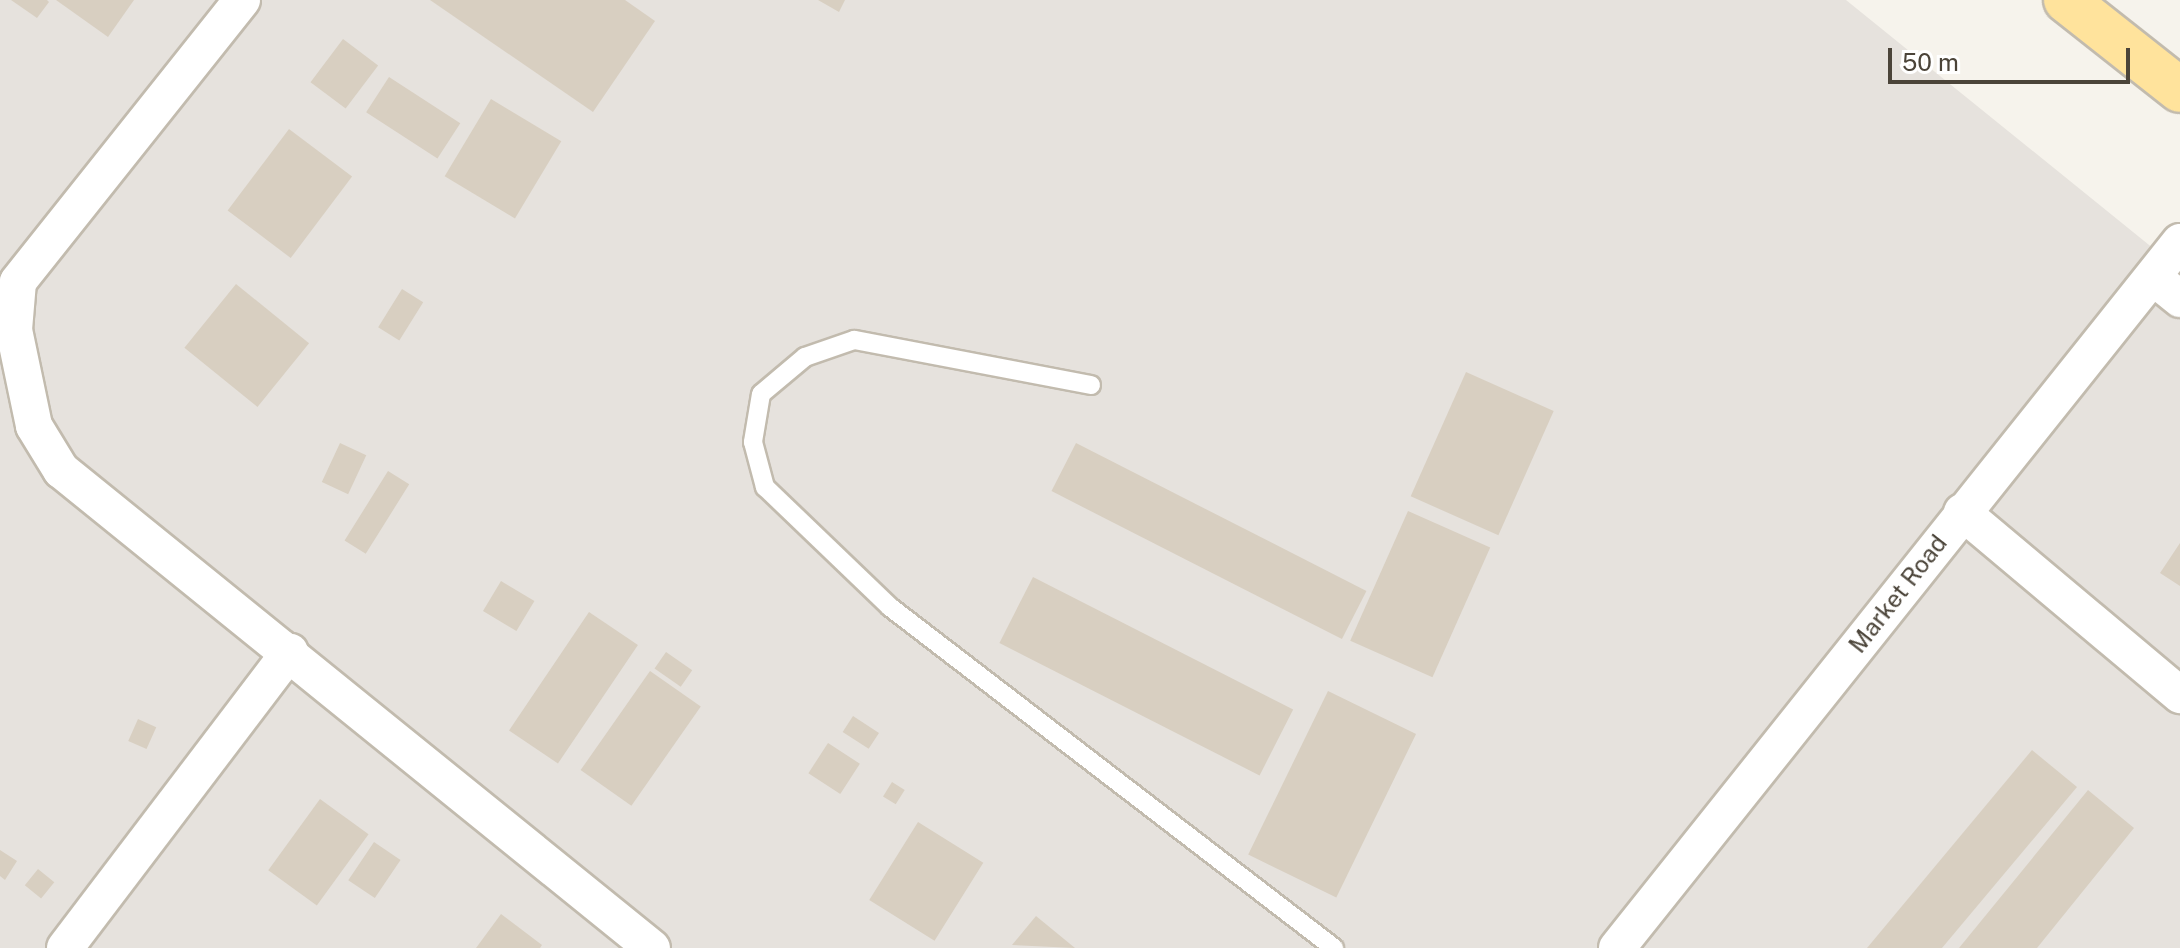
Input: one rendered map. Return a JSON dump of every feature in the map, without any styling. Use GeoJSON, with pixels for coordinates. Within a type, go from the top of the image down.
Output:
{"type":"FeatureCollection","features":[{"type":"Feature","properties":{"kind":"main road"},"geometry":{"type":"LineString","coordinates":[[2066,0],[2180,90]]}},
{"type":"Feature","properties":{"kind":"street"},"geometry":{"type":"LineString","coordinates":[[242,0],[18,282],[14,330],[34,426],[61,470],[290,652],[652,948]]}},
{"type":"Feature","properties":{"kind":"street","name":"Market Road"},"geometry":{"type":"LineString","coordinates":[[1617,948],[1962,512],[2167,288],[2180,242]]}},
{"type":"Feature","properties":{"kind":"street"},"geometry":{"type":"LineString","coordinates":[[1962,512],[2180,695]]}},
{"type":"Feature","properties":{"kind":"street"},"geometry":{"type":"LineString","coordinates":[[65,948],[290,652]]}},
{"type":"Feature","properties":{"kind":"lane"},"geometry":{"type":"LineString","coordinates":[[1091,385],[854,340],[805,357],[761,394],[753,442],[765,487],[890,607],[1334,948]]}},
{"type":"Feature","properties":{"kind":"shaded area"},"geometry":{"type":"Polygon","coordinates":[[[0,0],[1846,0],[2180,270],[2180,948],[0,948],[0,0]]]}},
{"type":"Feature","properties":{"kind":"building"},"geometry":{"type":"Polygon","coordinates":[[[11,0],[47,0],[49,2],[37,18],[11,0]]]}},
{"type":"Feature","properties":{"kind":"building"},"geometry":{"type":"Polygon","coordinates":[[[56,0],[134,0],[108,37],[56,0]]]}},
{"type":"Feature","properties":{"kind":"building"},"geometry":{"type":"Polygon","coordinates":[[[430,0],[625,0],[655,21],[593,112],[430,0]]]}},
{"type":"Feature","properties":{"kind":"building"},"geometry":{"type":"Polygon","coordinates":[[[818,0],[845,0],[839,12],[818,0]]]}},
{"type":"Feature","properties":{"kind":"building"},"geometry":{"type":"Polygon","coordinates":[[[343,39],[378,65],[346,109],[311,82],[343,39]]]}},
{"type":"Feature","properties":{"kind":"building"},"geometry":{"type":"Polygon","coordinates":[[[389,77],[460,123],[437,159],[366,112],[389,77]]]}},
{"type":"Feature","properties":{"kind":"building"},"geometry":{"type":"Polygon","coordinates":[[[491,99],[561,141],[515,218],[445,176],[491,99]]]}},
{"type":"Feature","properties":{"kind":"building"},"geometry":{"type":"Polygon","coordinates":[[[289,129],[352,177],[291,258],[228,210],[289,129]]]}},
{"type":"Feature","properties":{"kind":"building"},"geometry":{"type":"Polygon","coordinates":[[[236,284],[309,343],[257,407],[184,348],[236,284]]]}},
{"type":"Feature","properties":{"kind":"building"},"geometry":{"type":"Polygon","coordinates":[[[402,289],[423,302],[399,340],[378,327],[402,289]]]}},
{"type":"Feature","properties":{"kind":"building"},"geometry":{"type":"Polygon","coordinates":[[[1466,372],[1554,411],[1498,535],[1411,496],[1466,372]]]}},
{"type":"Feature","properties":{"kind":"building"},"geometry":{"type":"Polygon","coordinates":[[[340,443],[366,455],[348,494],[322,482],[340,443]]]}},
{"type":"Feature","properties":{"kind":"building"},"geometry":{"type":"Polygon","coordinates":[[[1076,443],[1366,591],[1342,639],[1051,491],[1076,443]]]}},
{"type":"Feature","properties":{"kind":"building"},"geometry":{"type":"Polygon","coordinates":[[[388,471],[409,484],[366,554],[345,541],[388,471]]]}},
{"type":"Feature","properties":{"kind":"building"},"geometry":{"type":"Polygon","coordinates":[[[1408,511],[1490,548],[1432,677],[1350,641],[1408,511]]]}},
{"type":"Feature","properties":{"kind":"building"},"geometry":{"type":"Polygon","coordinates":[[[2180,543],[2180,586],[2160,573],[2180,543]]]}},
{"type":"Feature","properties":{"kind":"building"},"geometry":{"type":"Polygon","coordinates":[[[1033,577],[1293,710],[1260,775],[999,643],[1033,577]]]}},
{"type":"Feature","properties":{"kind":"building"},"geometry":{"type":"Polygon","coordinates":[[[501,581],[534,601],[516,631],[483,611],[501,581]]]}},
{"type":"Feature","properties":{"kind":"building"},"geometry":{"type":"Polygon","coordinates":[[[589,612],[638,645],[558,764],[509,731],[589,612]]]}},
{"type":"Feature","properties":{"kind":"building"},"geometry":{"type":"Polygon","coordinates":[[[666,652],[692,670],[681,687],[655,668],[666,652]]]}},
{"type":"Feature","properties":{"kind":"building"},"geometry":{"type":"Polygon","coordinates":[[[650,671],[701,707],[631,806],[581,770],[650,671]]]}},
{"type":"Feature","properties":{"kind":"building"},"geometry":{"type":"Polygon","coordinates":[[[1328,691],[1416,734],[1336,898],[1248,855],[1328,691]]]}},
{"type":"Feature","properties":{"kind":"building"},"geometry":{"type":"Polygon","coordinates":[[[853,716],[879,733],[869,749],[843,732],[853,716]]]}},
{"type":"Feature","properties":{"kind":"building"},"geometry":{"type":"Polygon","coordinates":[[[138,719],[156,727],[147,749],[128,741],[138,719]]]}},
{"type":"Feature","properties":{"kind":"building"},"geometry":{"type":"Polygon","coordinates":[[[828,743],[860,764],[840,794],[808,773],[828,743]]]}},
{"type":"Feature","properties":{"kind":"building"},"geometry":{"type":"Polygon","coordinates":[[[2032,750],[2077,787],[1942,948],[1867,948],[2032,750]]]}},
{"type":"Feature","properties":{"kind":"building"},"geometry":{"type":"Polygon","coordinates":[[[892,782],[905,790],[896,804],[883,796],[892,782]]]}},
{"type":"Feature","properties":{"kind":"building"},"geometry":{"type":"Polygon","coordinates":[[[2088,790],[2134,828],[2037,948],[1959,948],[2088,790]]]}},
{"type":"Feature","properties":{"kind":"building"},"geometry":{"type":"Polygon","coordinates":[[[320,799],[369,834],[317,905],[268,870],[320,799]]]}},
{"type":"Feature","properties":{"kind":"building"},"geometry":{"type":"Polygon","coordinates":[[[918,822],[983,863],[935,941],[869,900],[918,822]]]}},
{"type":"Feature","properties":{"kind":"building"},"geometry":{"type":"Polygon","coordinates":[[[374,842],[401,860],[375,898],[348,880],[374,842]]]}},
{"type":"Feature","properties":{"kind":"building"},"geometry":{"type":"Polygon","coordinates":[[[0,850],[17,861],[5,880],[0,876],[0,850]]]}},
{"type":"Feature","properties":{"kind":"building"},"geometry":{"type":"Polygon","coordinates":[[[38,869],[54,882],[41,899],[25,885],[38,869]]]}},
{"type":"Feature","properties":{"kind":"building"},"geometry":{"type":"Polygon","coordinates":[[[501,914],[542,945],[540,948],[476,948],[501,914]]]}},
{"type":"Feature","properties":{"kind":"building"},"geometry":{"type":"Polygon","coordinates":[[[1036,916],[1075,948],[1012,945],[1036,916]]]}}]}
